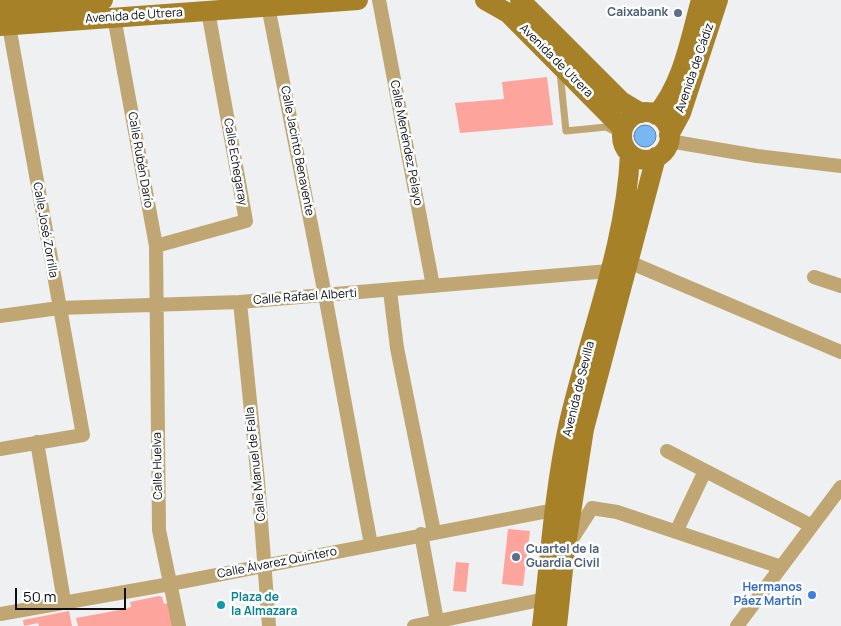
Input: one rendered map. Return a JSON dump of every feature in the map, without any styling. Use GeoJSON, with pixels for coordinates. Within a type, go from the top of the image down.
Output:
{"type":"FeatureCollection","features":[{"type":"Feature","properties":{"kind":"main road","name":"Avenida de Utrera"},"geometry":{"type":"LineString","coordinates":[[0,8],[41,2],[108,8],[208,11],[358,0]]}},
{"type":"Feature","properties":{"kind":"main road","name":"Avenida de Utrera"},"geometry":{"type":"LineString","coordinates":[[486,0],[508,13],[559,64],[622,132]]}},
{"type":"Feature","properties":{"kind":"main road","name":"Avenida de Utrera"},"geometry":{"type":"LineString","coordinates":[[520,0],[621,101],[648,114]]}},
{"type":"Feature","properties":{"kind":"main road","name":"Avenida de Cádiz"},"geometry":{"type":"LineString","coordinates":[[648,114],[669,100],[676,85],[701,0]]}},
{"type":"Feature","properties":{"kind":"main road","name":"Avenida de Cádiz"},"geometry":{"type":"LineString","coordinates":[[669,138],[681,113],[718,0]]}},
{"type":"Feature","properties":{"kind":"main road","name":"Avenida de Utrera"},"geometry":{"type":"LineString","coordinates":[[4,26],[108,8]]}},
{"type":"Feature","properties":{"kind":"main road"},"geometry":{"type":"LineString","coordinates":[[648,114],[666,123],[669,138],[665,151],[656,158],[643,160],[630,154],[624,146],[622,132],[630,118],[648,114]]}},
{"type":"Feature","properties":{"kind":"main road","name":"Avenida de Sevilla"},"geometry":{"type":"LineString","coordinates":[[542,626],[554,510],[568,427],[609,271],[625,198],[630,154]]}},
{"type":"Feature","properties":{"kind":"main road","name":"Avenida de Sevilla"},"geometry":{"type":"LineString","coordinates":[[557,626],[565,552],[584,429],[656,158]]}},
{"type":"Feature","properties":{"kind":"street","name":"Calle Menéndez Pelayo"},"geometry":{"type":"LineString","coordinates":[[379,0],[433,286]]}},
{"type":"Feature","properties":{"kind":"street","name":"Calle Jacinto Benavente"},"geometry":{"type":"LineString","coordinates":[[268,6],[325,295],[371,546]]}},
{"type":"Feature","properties":{"kind":"street","name":"Calle Rubén Darío"},"geometry":{"type":"LineString","coordinates":[[108,8],[156,246],[156,304]]}},
{"type":"Feature","properties":{"kind":"street","name":"Calle Echegaray"},"geometry":{"type":"LineString","coordinates":[[156,246],[246,221],[208,11]]}},
{"type":"Feature","properties":{"kind":"street","name":"Calle José Zorrilla"},"geometry":{"type":"LineString","coordinates":[[4,26],[83,434],[37,442]]}},
{"type":"Feature","properties":{"kind":"street"},"geometry":{"type":"LineString","coordinates":[[669,138],[757,156],[841,166]]}},
{"type":"Feature","properties":{"kind":"street"},"geometry":{"type":"LineString","coordinates":[[629,262],[841,352]]}},
{"type":"Feature","properties":{"kind":"street","name":"Calle Rafael Alberti"},"geometry":{"type":"LineString","coordinates":[[0,316],[59,308],[240,302],[609,271]]}},
{"type":"Feature","properties":{"kind":"street"},"geometry":{"type":"LineString","coordinates":[[814,276],[841,286]]}},
{"type":"Feature","properties":{"kind":"street"},"geometry":{"type":"LineString","coordinates":[[390,290],[397,348],[427,533],[437,621]]}},
{"type":"Feature","properties":{"kind":"street","name":"Calle Manuel de Falla"},"geometry":{"type":"LineString","coordinates":[[240,302],[269,626]]}},
{"type":"Feature","properties":{"kind":"street","name":"Calle Huelva"},"geometry":{"type":"LineString","coordinates":[[156,304],[159,530],[179,626]]}},
{"type":"Feature","properties":{"kind":"street"},"geometry":{"type":"LineString","coordinates":[[0,448],[37,442],[64,601]]}},
{"type":"Feature","properties":{"kind":"street"},"geometry":{"type":"LineString","coordinates":[[667,451],[812,526]]}},
{"type":"Feature","properties":{"kind":"street"},"geometry":{"type":"LineString","coordinates":[[676,532],[706,471]]}},
{"type":"Feature","properties":{"kind":"street"},"geometry":{"type":"LineString","coordinates":[[737,626],[841,487]]}},
{"type":"Feature","properties":{"kind":"street"},"geometry":{"type":"LineString","coordinates":[[565,552],[592,508],[617,512],[781,567]]}},
{"type":"Feature","properties":{"kind":"street"},"geometry":{"type":"LineString","coordinates":[[554,510],[564,516],[562,540],[565,552]]}},
{"type":"Feature","properties":{"kind":"street","name":"Calle Álvarez Quintero"},"geometry":{"type":"LineString","coordinates":[[0,614],[64,601],[170,584],[554,510]]}},
{"type":"Feature","properties":{"kind":"street"},"geometry":{"type":"LineString","coordinates":[[414,626],[545,599]]}},
{"type":"Feature","properties":{"kind":"lane"},"geometry":{"type":"LineString","coordinates":[[559,64],[566,131],[606,127],[622,132]]}},
{"type":"Feature","properties":{"kind":"water"},"geometry":{"type":"Polygon","coordinates":[[[645,125],[653,128],[656,136],[653,144],[645,147],[637,144],[634,136],[637,128],[645,125]]]}},
{"type":"Feature","properties":{"kind":"building"},"geometry":{"type":"Polygon","coordinates":[[[547,77],[553,125],[460,133],[455,103],[504,99],[502,82],[547,77]]]}},
{"type":"Feature","properties":{"kind":"building","name":"Cuartel de la Guardia Civil"},"geometry":{"type":"Polygon","coordinates":[[[508,529],[530,531],[523,586],[502,584],[508,529]]]}},
{"type":"Feature","properties":{"kind":"building"},"geometry":{"type":"Polygon","coordinates":[[[456,562],[469,563],[466,592],[453,591],[456,562]]]}},
{"type":"Feature","properties":{"kind":"building"},"geometry":{"type":"Polygon","coordinates":[[[162,597],[164,604],[170,602],[176,626],[78,626],[76,618],[125,609],[131,607],[130,602],[162,597]]]}},
{"type":"Feature","properties":{"kind":"building"},"geometry":{"type":"Polygon","coordinates":[[[69,611],[72,626],[39,626],[38,623],[24,626],[23,620],[69,611]]]}},
{"type":"Feature","properties":{"kind":"place","name":"Caixabank"},"geometry":{"type":"Point","coordinates":[678,13]}},
{"type":"Feature","properties":{"kind":"place","name":"Cuartel de la Guardia Civil"},"geometry":{"type":"Point","coordinates":[516,557]}},
{"type":"Feature","properties":{"kind":"place","name":"Hermanos Páez Martín"},"geometry":{"type":"Point","coordinates":[812,595]}},
{"type":"Feature","properties":{"kind":"place","name":"Plaza de la Almazara"},"geometry":{"type":"Point","coordinates":[221,605]}}]}
